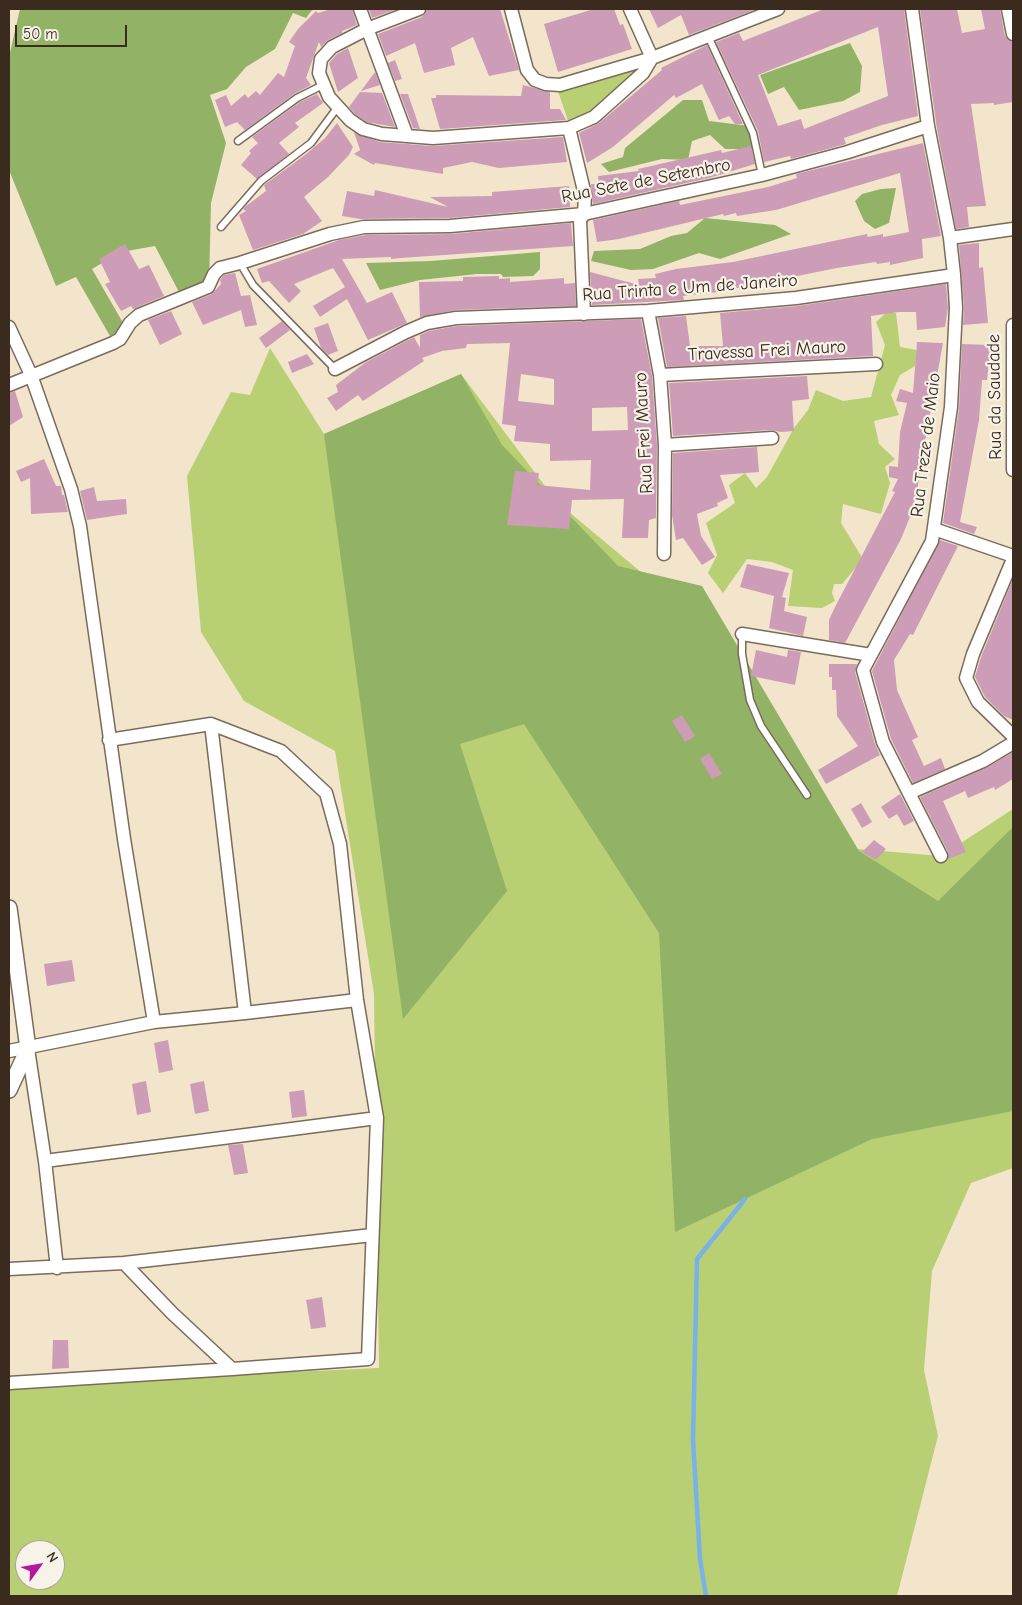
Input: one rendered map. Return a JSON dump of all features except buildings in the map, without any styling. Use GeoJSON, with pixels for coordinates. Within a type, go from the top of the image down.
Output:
{"type":"FeatureCollection","features":[{"type":"Feature","properties":{"kind":"street"},"geometry":{"type":"LineString","coordinates":[[360,9],[406,136]]}},
{"type":"Feature","properties":{"kind":"street"},"geometry":{"type":"LineString","coordinates":[[419,9],[367,29],[332,47],[321,59],[319,73],[323,85],[338,108],[363,129],[382,134],[432,138],[569,128],[594,117],[643,73],[652,58]]}},
{"type":"Feature","properties":{"kind":"street"},"geometry":{"type":"LineString","coordinates":[[511,9],[527,70],[535,80],[546,84],[560,85],[652,58],[778,9]]}},
{"type":"Feature","properties":{"kind":"street"},"geometry":{"type":"LineString","coordinates":[[630,9],[652,58]]}},
{"type":"Feature","properties":{"kind":"street","name":"Rua Treze de Maio"},"geometry":{"type":"LineString","coordinates":[[912,9],[928,126],[950,238],[954,275],[956,308],[951,407],[932,541],[863,670],[883,742],[941,856]]}},
{"type":"Feature","properties":{"kind":"street"},"geometry":{"type":"LineString","coordinates":[[1008,9],[1013,34]]}},
{"type":"Feature","properties":{"kind":"street","name":"Rua Sete de Setembro"},"geometry":{"type":"LineString","coordinates":[[9,385],[113,343],[120,339],[130,323],[139,315],[208,287],[220,268],[240,264],[330,234],[364,227],[450,226],[584,214],[762,175],[848,152],[928,126]]}},
{"type":"Feature","properties":{"kind":"street"},"geometry":{"type":"LineString","coordinates":[[569,128],[585,195],[584,214],[580,220],[584,314]]}},
{"type":"Feature","properties":{"kind":"street"},"geometry":{"type":"LineString","coordinates":[[950,238],[1013,229]]}},
{"type":"Feature","properties":{"kind":"street","name":"Rua Trinta e Um de Janeiro"},"geometry":{"type":"LineString","coordinates":[[335,370],[406,332],[427,323],[487,315],[584,314],[796,298],[954,275]]}},
{"type":"Feature","properties":{"kind":"street","name":"Rua Frei Mauro"},"geometry":{"type":"LineString","coordinates":[[648,310],[660,375],[664,445],[664,554]]}},
{"type":"Feature","properties":{"kind":"street","name":"Rua da Saudade"},"geometry":{"type":"LineString","coordinates":[[1012,325],[1013,470]]}},
{"type":"Feature","properties":{"kind":"street"},"geometry":{"type":"LineString","coordinates":[[9,327],[31,375],[71,489],[80,526],[109,740],[154,1022]]}},
{"type":"Feature","properties":{"kind":"street","name":"Travessa Frei Mauro"},"geometry":{"type":"LineString","coordinates":[[660,375],[876,364]]}},
{"type":"Feature","properties":{"kind":"street"},"geometry":{"type":"LineString","coordinates":[[664,445],[772,438]]}},
{"type":"Feature","properties":{"kind":"street"},"geometry":{"type":"LineString","coordinates":[[934,528],[1013,558],[973,654],[966,678],[978,702],[1013,736]]}},
{"type":"Feature","properties":{"kind":"street"},"geometry":{"type":"LineString","coordinates":[[742,634],[871,655]]}},
{"type":"Feature","properties":{"kind":"street"},"geometry":{"type":"LineString","coordinates":[[9,1383],[368,1359],[377,1118],[357,1000],[340,844],[326,793],[281,751],[211,724],[109,740]]}},
{"type":"Feature","properties":{"kind":"street"},"geometry":{"type":"LineString","coordinates":[[211,724],[245,1013]]}},
{"type":"Feature","properties":{"kind":"street"},"geometry":{"type":"LineString","coordinates":[[909,793],[983,761],[1013,743]]}},
{"type":"Feature","properties":{"kind":"street"},"geometry":{"type":"LineString","coordinates":[[9,908],[45,1161],[57,1268]]}},
{"type":"Feature","properties":{"kind":"street"},"geometry":{"type":"LineString","coordinates":[[9,1051],[28,1049],[154,1022],[357,1000]]}},
{"type":"Feature","properties":{"kind":"street"},"geometry":{"type":"LineString","coordinates":[[9,1090],[28,1049]]}},
{"type":"Feature","properties":{"kind":"street"},"geometry":{"type":"LineString","coordinates":[[45,1161],[377,1118]]}},
{"type":"Feature","properties":{"kind":"street"},"geometry":{"type":"LineString","coordinates":[[9,1269],[57,1268],[124,1263],[372,1235]]}},
{"type":"Feature","properties":{"kind":"street"},"geometry":{"type":"LineString","coordinates":[[124,1263],[172,1313],[232,1368]]}},
{"type":"Feature","properties":{"kind":"lane"},"geometry":{"type":"LineString","coordinates":[[708,36],[753,133],[762,175]]}},
{"type":"Feature","properties":{"kind":"lane"},"geometry":{"type":"LineString","coordinates":[[238,141],[297,98],[323,85]]}},
{"type":"Feature","properties":{"kind":"lane"},"geometry":{"type":"LineString","coordinates":[[221,227],[261,181],[311,142],[338,108]]}},
{"type":"Feature","properties":{"kind":"lane"},"geometry":{"type":"LineString","coordinates":[[240,264],[253,285],[335,370]]}},
{"type":"Feature","properties":{"kind":"lane"},"geometry":{"type":"LineString","coordinates":[[742,634],[742,654],[750,700],[761,726],[807,796]]}},
{"type":"Feature","properties":{"kind":"green space"},"geometry":{"type":"Polygon","coordinates":[[[20,9],[313,9],[306,18],[293,13],[275,49],[246,67],[227,89],[210,95],[226,143],[211,203],[209,285],[181,296],[155,246],[121,252],[92,269],[126,328],[110,336],[76,277],[56,286],[9,170],[9,57],[20,9]]]}},
{"type":"Feature","properties":{"kind":"green space"},"geometry":{"type":"Polygon","coordinates":[[[850,43],[862,66],[860,92],[843,101],[799,110],[784,87],[768,94],[760,75],[850,43]]]}},
{"type":"Feature","properties":{"kind":"green space"},"geometry":{"type":"Polygon","coordinates":[[[641,67],[591,112],[568,121],[558,91],[641,67]]]}},
{"type":"Feature","properties":{"kind":"green space"},"geometry":{"type":"Polygon","coordinates":[[[683,100],[702,100],[709,121],[750,126],[757,149],[725,149],[710,135],[692,141],[688,160],[662,159],[609,172],[601,164],[623,157],[625,148],[683,100]]]}},
{"type":"Feature","properties":{"kind":"green space"},"geometry":{"type":"Polygon","coordinates":[[[896,188],[889,223],[875,229],[864,221],[855,201],[862,194],[881,189],[896,188]]]}},
{"type":"Feature","properties":{"kind":"green space"},"geometry":{"type":"Polygon","coordinates":[[[705,218],[775,225],[791,234],[720,259],[699,253],[653,269],[631,270],[591,261],[594,251],[640,249],[671,236],[687,233],[705,218]]]}},
{"type":"Feature","properties":{"kind":"green space"},"geometry":{"type":"Polygon","coordinates":[[[540,252],[540,269],[533,276],[503,277],[501,274],[477,274],[420,280],[380,290],[366,263],[431,261],[540,252]]]}},
{"type":"Feature","properties":{"kind":"green space"},"geometry":{"type":"Polygon","coordinates":[[[886,313],[896,313],[900,347],[917,350],[915,366],[900,375],[891,395],[899,415],[874,421],[879,444],[895,459],[885,467],[890,483],[881,514],[843,504],[841,523],[863,559],[842,584],[834,584],[832,593],[835,601],[822,608],[788,606],[793,570],[772,562],[747,559],[723,593],[708,573],[717,555],[706,523],[735,503],[729,485],[745,473],[756,488],[767,477],[794,428],[808,410],[816,390],[843,401],[871,397],[885,345],[876,322],[886,313]]]}},
{"type":"Feature","properties":{"kind":"green space"},"geometry":{"type":"Polygon","coordinates":[[[270,348],[324,434],[461,374],[557,502],[690,613],[798,844],[941,856],[1013,809],[1013,1168],[971,1183],[932,1271],[924,1370],[938,1436],[897,1596],[9,1596],[9,1385],[379,1368],[374,994],[335,751],[244,701],[201,632],[187,476],[231,392],[250,395],[270,348]]]}},
{"type":"Feature","properties":{"kind":"green space"},"geometry":{"type":"Polygon","coordinates":[[[461,374],[502,445],[618,566],[702,586],[859,851],[938,901],[1013,827],[1013,1111],[872,1139],[675,1232],[659,933],[524,724],[460,744],[507,891],[403,1019],[324,434],[461,374]]]}},
{"type":"Feature","properties":{"kind":"waterway"},"geometry":{"type":"LineString","coordinates":[[706,1596],[700,1559],[693,1440],[697,1259],[745,1199]]}}]}
